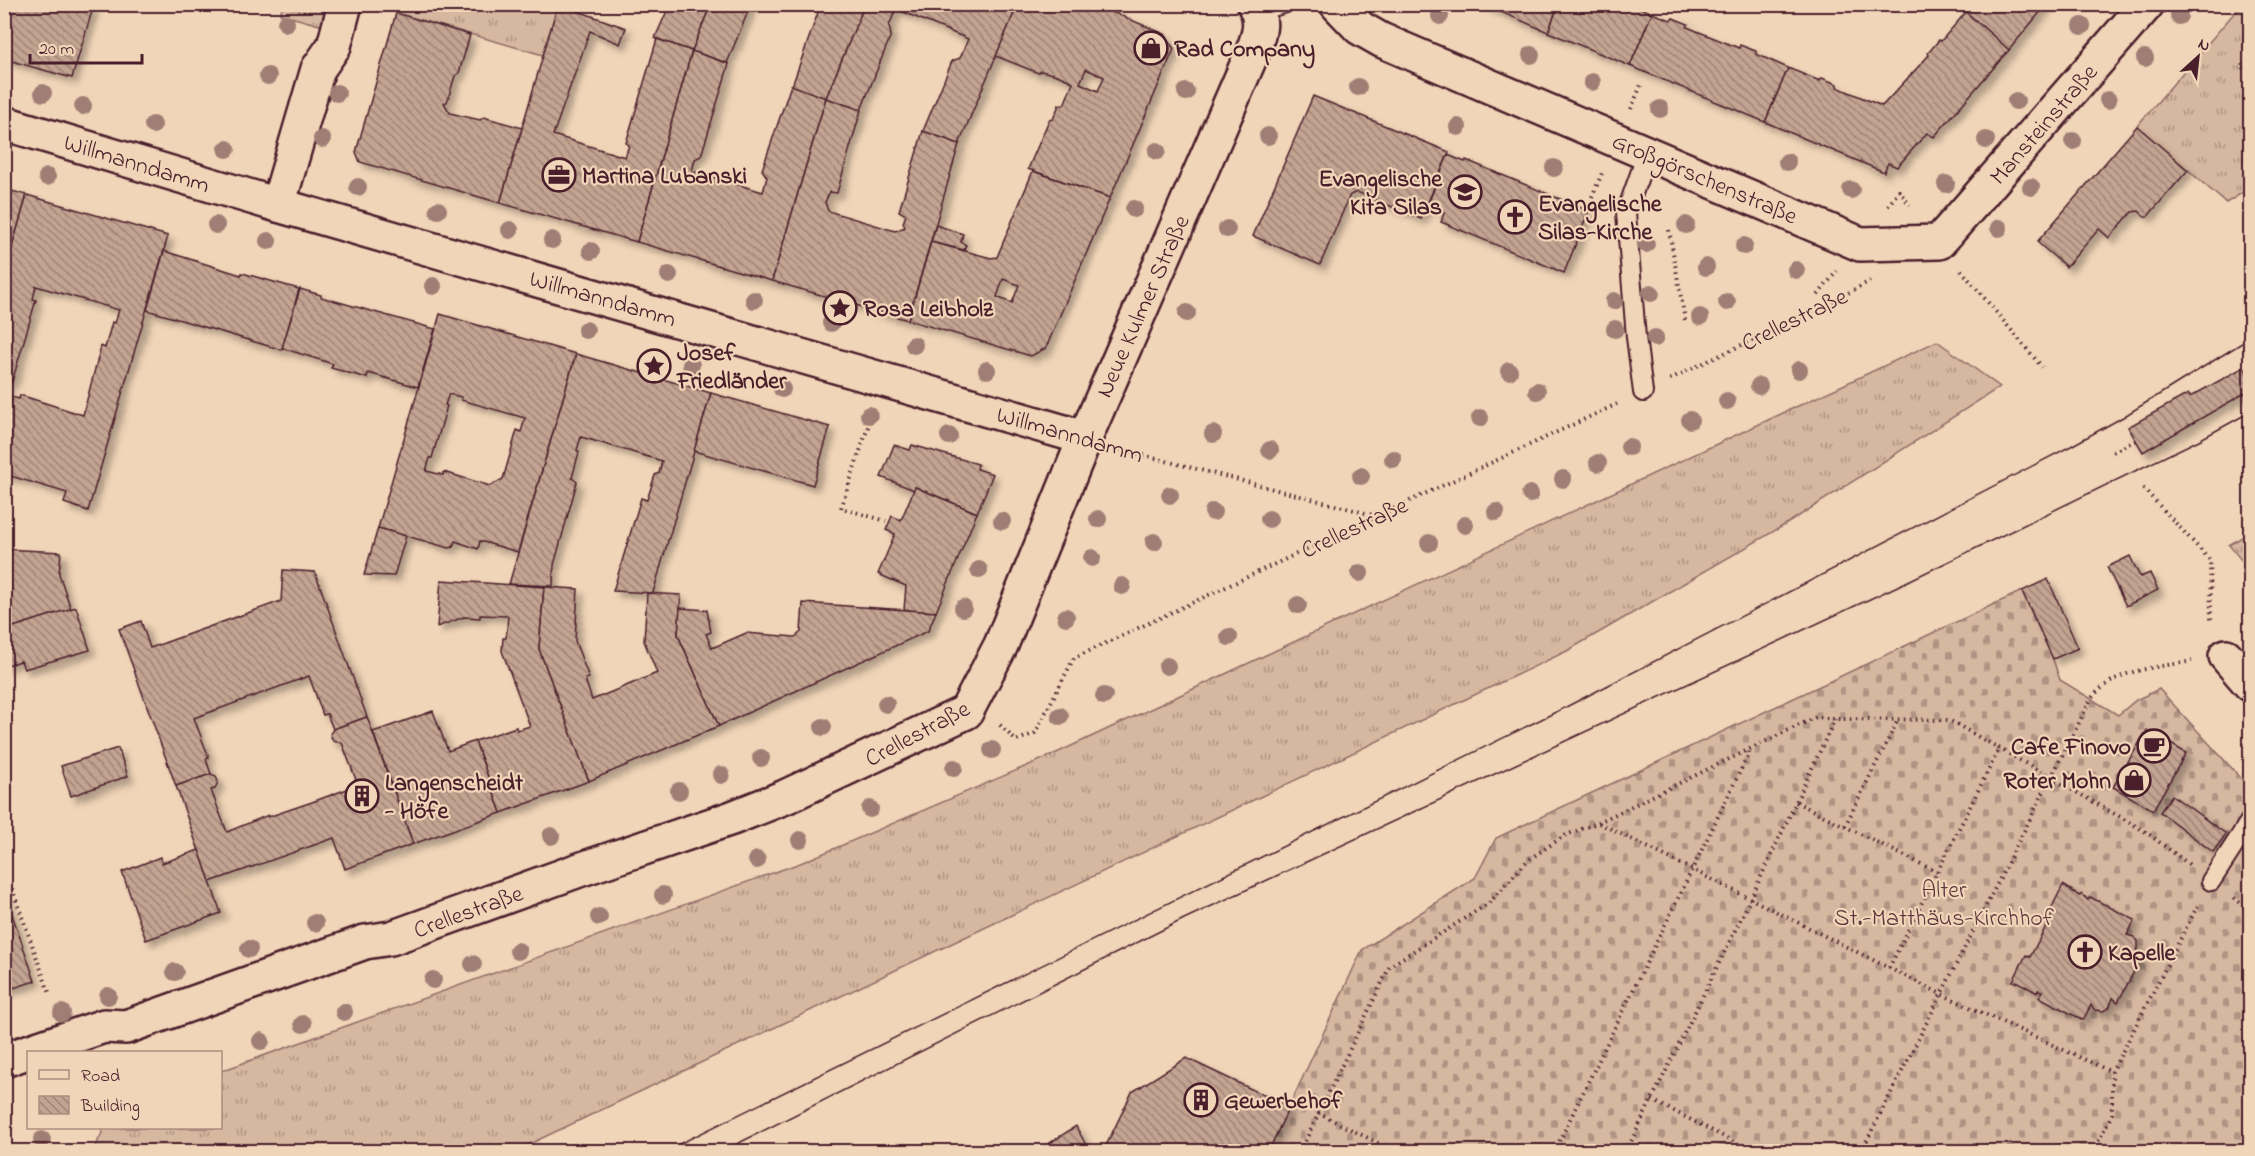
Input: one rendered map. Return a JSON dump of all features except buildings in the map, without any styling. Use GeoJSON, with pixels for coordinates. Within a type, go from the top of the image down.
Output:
{"type":"FeatureCollection","features":[{"type":"Feature","properties":{"kind":"street"},"geometry":{"type":"LineString","coordinates":[[278,205],[318,69],[334,46],[345,4]]}},
{"type":"Feature","properties":{"kind":"street","name":"Großgörschenstraße"},"geometry":{"type":"LineString","coordinates":[[1337,4],[1360,28],[1381,40],[1860,244],[1939,242]]}},
{"type":"Feature","properties":{"kind":"street","name":"Mansteinstraße"},"geometry":{"type":"LineString","coordinates":[[1939,242],[2147,4]]}},
{"type":"Feature","properties":{"kind":"street","name":"Neue Kulmer Straße"},"geometry":{"type":"LineString","coordinates":[[974,699],[1001,645],[1085,438],[1253,51],[1265,7]]}},
{"type":"Feature","properties":{"kind":"street","name":"Willmanndamm"},"geometry":{"type":"LineString","coordinates":[[4,123],[278,205],[1085,438]]}},
{"type":"Feature","properties":{"kind":"street"},"geometry":{"type":"LineString","coordinates":[[2226,656],[2250,684]]}},
{"type":"Feature","properties":{"kind":"street","name":"Crellestraße"},"geometry":{"type":"LineString","coordinates":[[30,1051],[104,1026],[126,1027],[365,942],[391,938],[732,818],[786,797],[931,730],[966,712],[974,699]]}},
{"type":"Feature","properties":{"kind":"street","name":"Crellestraße"},"geometry":{"type":"LineString","coordinates":[[4,1060],[27,1052]]}},
{"type":"Feature","properties":{"kind":"lane"},"geometry":{"type":"LineString","coordinates":[[1643,392],[1626,213],[1647,154]]}},
{"type":"Feature","properties":{"kind":"lane"},"geometry":{"type":"LineString","coordinates":[[2211,881],[2250,821]]}},
{"type":"Feature","properties":{"kind":"path"},"geometry":{"type":"LineString","coordinates":[[1669,231],[1685,320]]}},
{"type":"Feature","properties":{"kind":"path"},"geometry":{"type":"LineString","coordinates":[[1939,242],[2042,367]]}},
{"type":"Feature","properties":{"kind":"path","name":"Crellestraße"},"geometry":{"type":"LineString","coordinates":[[974,699],[1016,741],[1035,733],[1074,658],[1827,305],[1872,280]]}},
{"type":"Feature","properties":{"kind":"path"},"geometry":{"type":"LineString","coordinates":[[870,421],[842,508],[886,521]]}},
{"type":"Feature","properties":{"kind":"path","name":"Willmanndamm"},"geometry":{"type":"LineString","coordinates":[[1085,438],[1377,516]]}},
{"type":"Feature","properties":{"kind":"path"},"geometry":{"type":"LineString","coordinates":[[2113,452],[2136,440]]}},
{"type":"Feature","properties":{"kind":"path"},"geometry":{"type":"LineString","coordinates":[[1861,1152],[2091,699],[2097,691],[2116,677],[2137,671],[2226,656],[2211,618],[2210,560],[2143,488]]}},
{"type":"Feature","properties":{"kind":"path"},"geometry":{"type":"LineString","coordinates":[[1300,1152],[1390,966],[1489,903],[1528,861],[1564,836],[1599,822],[1816,717],[1949,720],[2143,830],[2211,881],[2112,1072],[2112,1114],[2093,1152]]}},
{"type":"Feature","properties":{"kind":"path"},"geometry":{"type":"LineString","coordinates":[[1626,1152],[1835,719]]}},
{"type":"Feature","properties":{"kind":"path"},"geometry":{"type":"LineString","coordinates":[[1845,826],[1898,720]]}},
{"type":"Feature","properties":{"kind":"path"},"geometry":{"type":"LineString","coordinates":[[1554,1152],[1751,748]]}},
{"type":"Feature","properties":{"kind":"path"},"geometry":{"type":"LineString","coordinates":[[1889,968],[1999,748]]}},
{"type":"Feature","properties":{"kind":"path"},"geometry":{"type":"LineString","coordinates":[[1796,802],[1936,872]]}},
{"type":"Feature","properties":{"kind":"path"},"geometry":{"type":"LineString","coordinates":[[1599,822],[1941,994],[2112,1072]]}},
{"type":"Feature","properties":{"kind":"path"},"geometry":{"type":"LineString","coordinates":[[4,866],[50,995]]}},
{"type":"Feature","properties":{"kind":"path"},"geometry":{"type":"LineString","coordinates":[[1652,1100],[1754,1152]]}},
{"type":"Feature","properties":{"kind":"path"},"geometry":{"type":"LineString","coordinates":[[1318,1113],[1396,1152]]}},
{"type":"Feature","properties":{"kind":"green space"},"geometry":{"type":"Polygon","coordinates":[[[283,5],[329,5],[323,26],[280,14],[283,5]]]}},
{"type":"Feature","properties":{"kind":"green space"},"geometry":{"type":"Polygon","coordinates":[[[399,5],[558,5],[543,55],[396,13],[399,5]]]}},
{"type":"Feature","properties":{"kind":"green space"},"geometry":{"type":"Polygon","coordinates":[[[2241,5],[2250,5],[2250,188],[2226,203],[2137,126],[2241,5]]]}},
{"type":"Feature","properties":{"kind":"green space"},"geometry":{"type":"Polygon","coordinates":[[[1937,341],[2000,387],[1788,523],[1567,651],[515,1151],[93,1151],[102,1133],[101,1129],[222,1129],[222,1071],[803,862],[1050,756],[1937,341]]]}},
{"type":"Feature","properties":{"kind":"green space"},"geometry":{"type":"Polygon","coordinates":[[[2250,532],[2250,571],[2229,545],[2250,532]]]}},
{"type":"Feature","properties":{"kind":"green space","name":"Alter St.-Matthäus-Kirchhof"},"geometry":{"type":"Polygon","coordinates":[[[2022,591],[2053,659],[2060,680],[2118,715],[2136,700],[2159,689],[2250,788],[2250,1151],[1268,1152],[1362,950],[1475,878],[1496,838],[2022,591]]]}},
{"type":"Feature","properties":{"kind":"tram line"},"geometry":{"type":"LineString","coordinates":[[663,1152],[1566,707],[2071,446],[2123,417],[2250,338]]}},
{"type":"Feature","properties":{"kind":"tram line"},"geometry":{"type":"LineString","coordinates":[[721,1152],[1184,919],[1902,584],[2199,440],[2250,412]]}},
{"type":"Feature","properties":{"kind":"place","name":"Rad Company"},"geometry":{"type":"Point","coordinates":[1151,48]}},
{"type":"Feature","properties":{"kind":"place","name":"Martina Lubanski"},"geometry":{"type":"Point","coordinates":[559,175]}},
{"type":"Feature","properties":{"kind":"place","name":"Evangelische Kita Silas"},"geometry":{"type":"Point","coordinates":[1465,192]}},
{"type":"Feature","properties":{"kind":"place","name":"Evangelische Silas-Kirche"},"geometry":{"type":"Point","coordinates":[1515,217]}},
{"type":"Feature","properties":{"kind":"place","name":"Rosa Leibholz"},"geometry":{"type":"Point","coordinates":[840,308]}},
{"type":"Feature","properties":{"kind":"place","name":"Josef Friedländer"},"geometry":{"type":"Point","coordinates":[654,366]}},
{"type":"Feature","properties":{"kind":"place","name":"Cafe Finovo"},"geometry":{"type":"Point","coordinates":[2154,746]}},
{"type":"Feature","properties":{"kind":"place","name":"Roter Mohn"},"geometry":{"type":"Point","coordinates":[2134,780]}},
{"type":"Feature","properties":{"kind":"place","name":"Langenscheidt - Höfe"},"geometry":{"type":"Point","coordinates":[362,796]}},
{"type":"Feature","properties":{"kind":"place","name":"Kapelle"},"geometry":{"type":"Point","coordinates":[2085,952]}},
{"type":"Feature","properties":{"kind":"place","name":"Gewerbehof"},"geometry":{"type":"Point","coordinates":[1201,1100]}}]}
